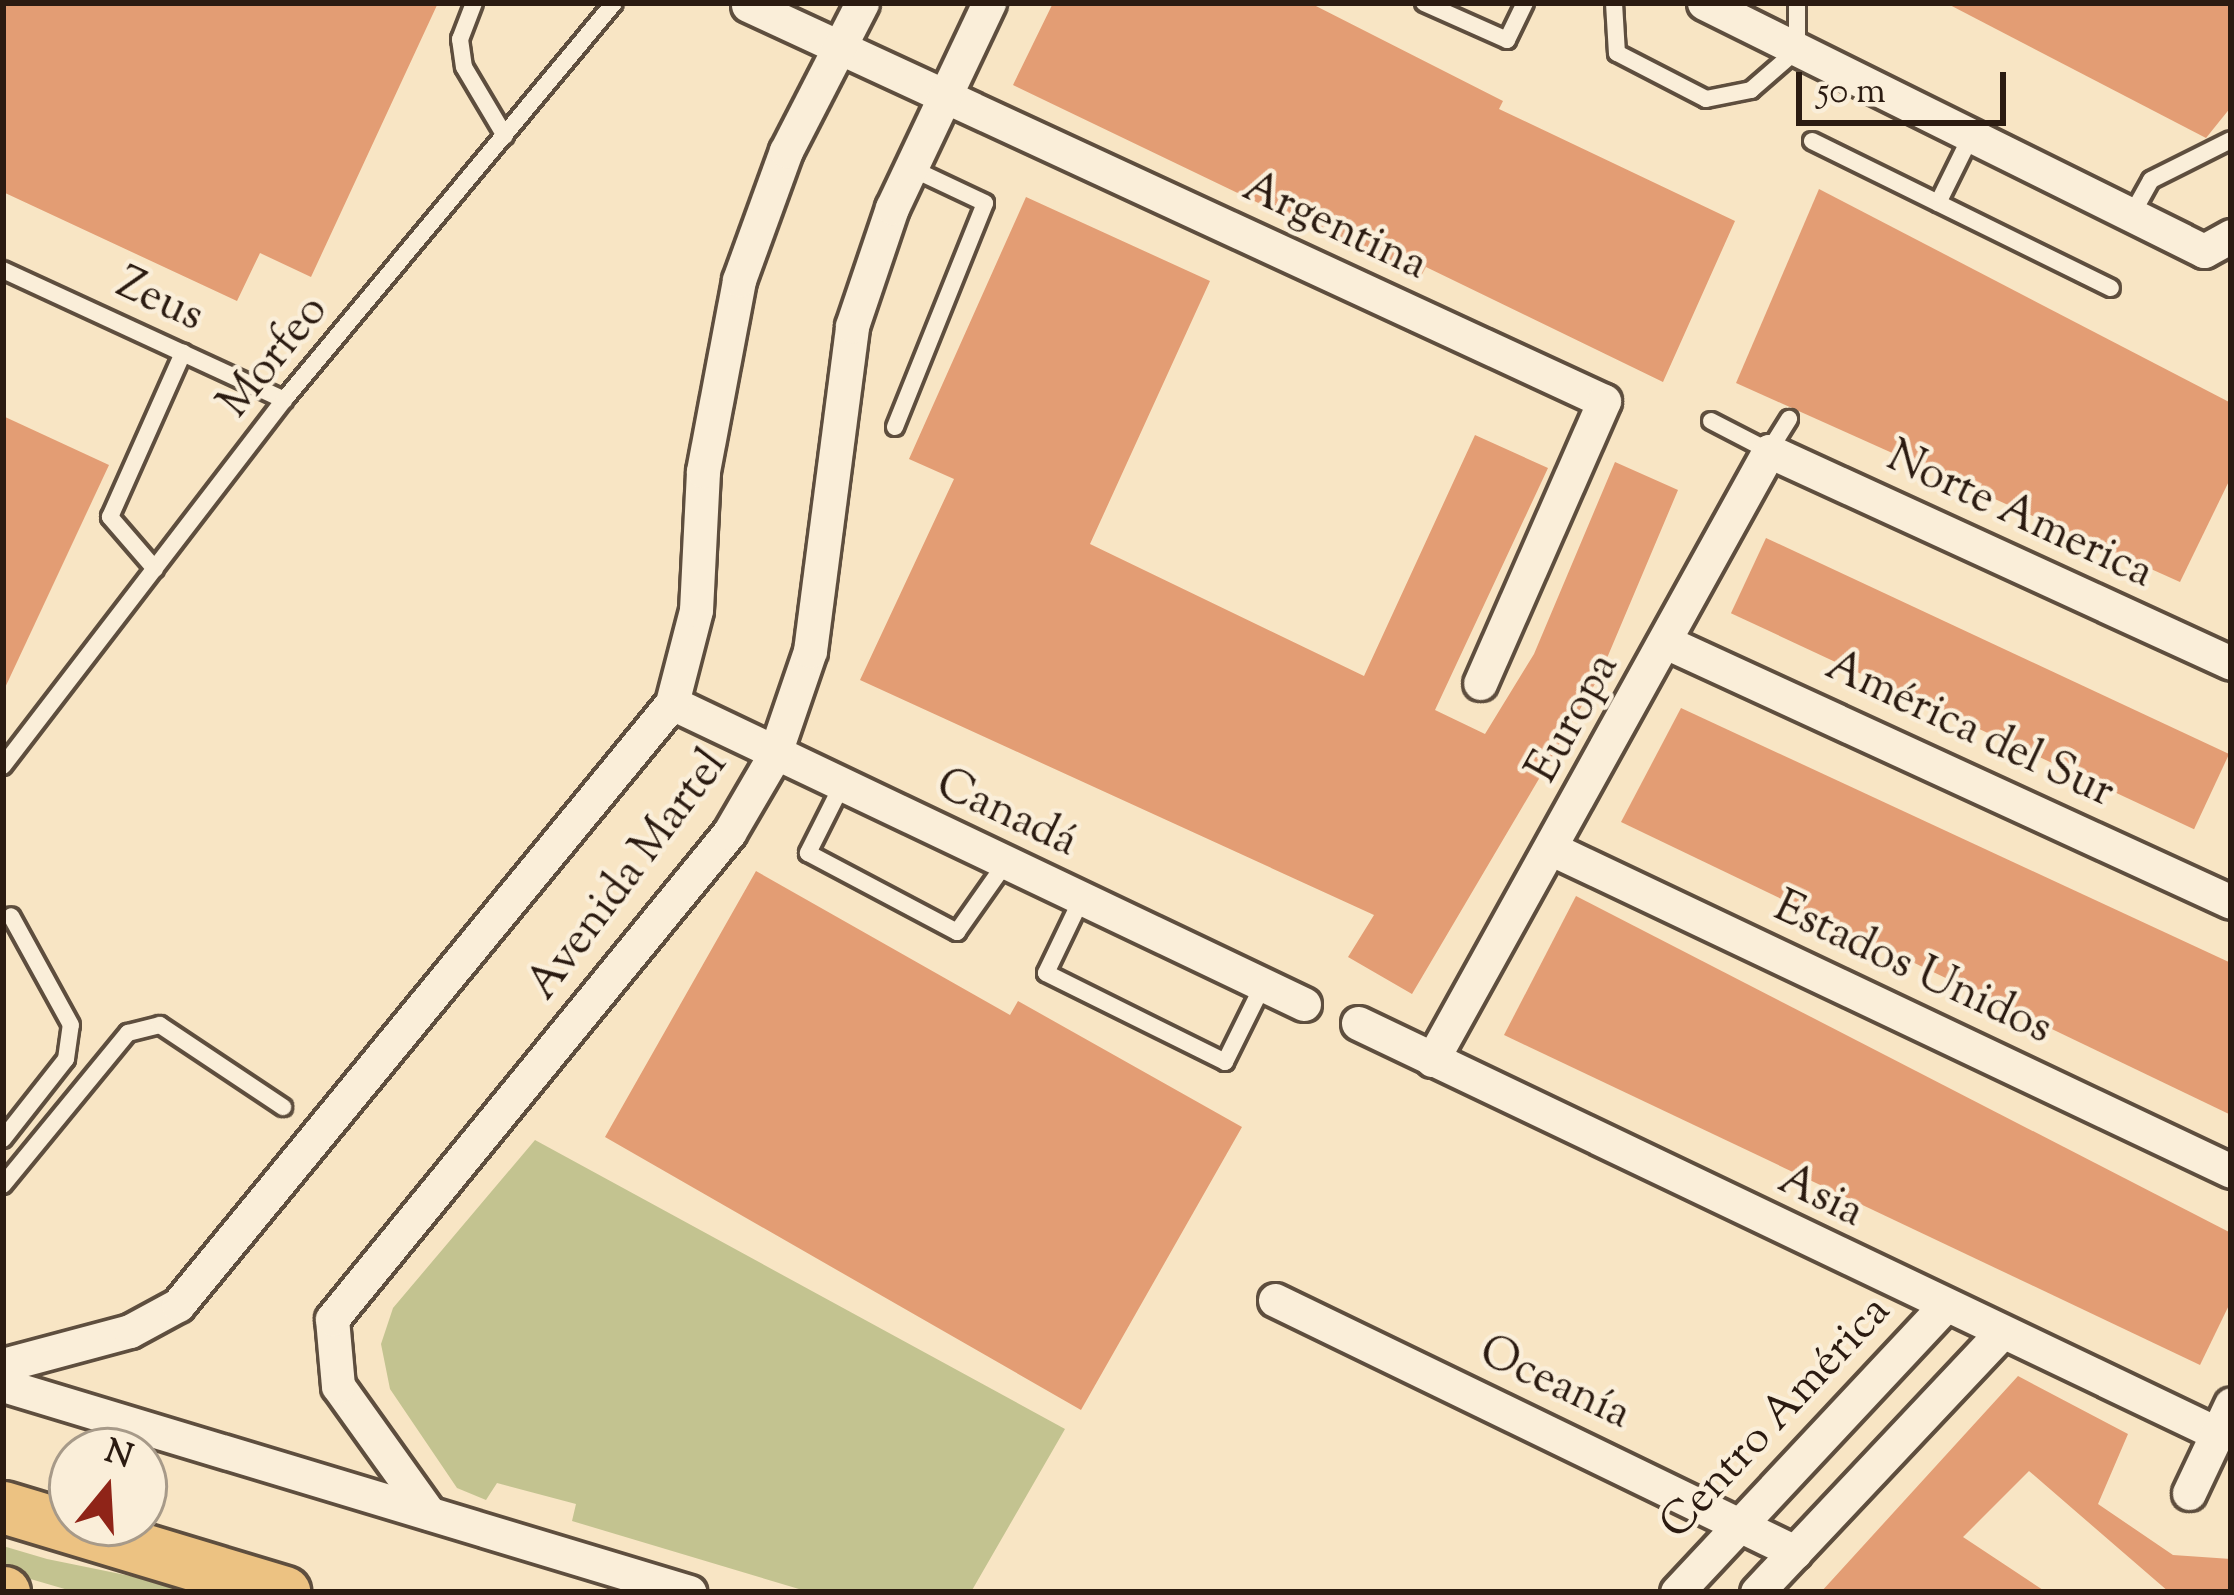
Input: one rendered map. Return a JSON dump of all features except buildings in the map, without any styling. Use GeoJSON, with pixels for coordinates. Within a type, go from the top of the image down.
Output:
{"type":"FeatureCollection","features":[{"type":"Feature","properties":{"kind":"main road"},"geometry":{"type":"LineString","coordinates":[[3,1507],[273,1589]]}},
{"type":"Feature","properties":{"kind":"main road"},"geometry":{"type":"LineString","coordinates":[[3,1532],[184,1579],[273,1589]]}},
{"type":"Feature","properties":{"kind":"street","name":"Avenida Martel"},"geometry":{"type":"LineString","coordinates":[[3,1365],[130,1331],[178,1305],[672,703],[696,610],[703,472],[739,280],[837,49],[862,3]]}},
{"type":"Feature","properties":{"kind":"street","name":"Avenida Martel"},"geometry":{"type":"LineString","coordinates":[[429,1514],[385,1465],[338,1386],[332,1319],[729,833],[774,757],[813,633],[840,367],[911,168],[988,3]]}},
{"type":"Feature","properties":{"kind":"street"},"geometry":{"type":"LineString","coordinates":[[1704,3],[2131,216],[2222,250]]}},
{"type":"Feature","properties":{"kind":"street","name":"Argentina"},"geometry":{"type":"LineString","coordinates":[[748,5],[1604,401],[1480,683]]}},
{"type":"Feature","properties":{"kind":"street","name":"Europa"},"geometry":{"type":"LineString","coordinates":[[1432,1060],[1670,644],[1769,452]]}},
{"type":"Feature","properties":{"kind":"street","name":"Norte America"},"geometry":{"type":"LineString","coordinates":[[1769,452],[2231,663]]}},
{"type":"Feature","properties":{"kind":"street","name":"América del Sur"},"geometry":{"type":"LineString","coordinates":[[1670,644],[2231,902]]}},
{"type":"Feature","properties":{"kind":"street","name":"Canadá"},"geometry":{"type":"LineString","coordinates":[[672,703],[774,757],[1304,1004]]}},
{"type":"Feature","properties":{"kind":"street","name":"Estados Unidos"},"geometry":{"type":"LineString","coordinates":[[1553,850],[2231,1171]]}},
{"type":"Feature","properties":{"kind":"street","name":"Asia"},"geometry":{"type":"LineString","coordinates":[[1358,1023],[1999,1335],[2223,1419]]}},
{"type":"Feature","properties":{"kind":"street","name":"Oceanía"},"geometry":{"type":"LineString","coordinates":[[1275,1300],[1795,1552]]}},
{"type":"Feature","properties":{"kind":"street","name":"Centro América"},"geometry":{"type":"LineString","coordinates":[[1677,1592],[1943,1308]]}},
{"type":"Feature","properties":{"kind":"street"},"geometry":{"type":"LineString","coordinates":[[1757,1592],[1999,1335]]}},
{"type":"Feature","properties":{"kind":"street"},"geometry":{"type":"LineString","coordinates":[[3,1385],[689,1592]]}},
{"type":"Feature","properties":{"kind":"street"},"geometry":{"type":"LineString","coordinates":[[2189,1492],[2223,1419]]}},
{"type":"Feature","properties":{"kind":"lane"},"geometry":{"type":"LineString","coordinates":[[474,3],[461,54],[505,136]]}},
{"type":"Feature","properties":{"kind":"lane","name":"Morfeo"},"geometry":{"type":"LineString","coordinates":[[3,766],[284,400],[614,3]]}},
{"type":"Feature","properties":{"kind":"lane"},"geometry":{"type":"LineString","coordinates":[[1424,3],[1507,40],[1526,3]]}},
{"type":"Feature","properties":{"kind":"lane"},"geometry":{"type":"LineString","coordinates":[[1613,3],[1617,53],[1706,99],[1750,90],[1798,50],[1797,3]]}},
{"type":"Feature","properties":{"kind":"lane"},"geometry":{"type":"LineString","coordinates":[[1938,203],[1970,136]]}},
{"type":"Feature","properties":{"kind":"lane"},"geometry":{"type":"LineString","coordinates":[[2131,216],[2151,180],[2231,140]]}},
{"type":"Feature","properties":{"kind":"lane"},"geometry":{"type":"LineString","coordinates":[[1813,141],[2111,289]]}},
{"type":"Feature","properties":{"kind":"lane"},"geometry":{"type":"LineString","coordinates":[[895,427],[985,203],[911,168]]}},
{"type":"Feature","properties":{"kind":"lane","name":"Zeus"},"geometry":{"type":"LineString","coordinates":[[3,270],[284,400]]}},
{"type":"Feature","properties":{"kind":"lane"},"geometry":{"type":"LineString","coordinates":[[154,569],[110,517],[183,353]]}},
{"type":"Feature","properties":{"kind":"lane","name":"Europa"},"geometry":{"type":"LineString","coordinates":[[1769,452],[1789,418]]}},
{"type":"Feature","properties":{"kind":"lane"},"geometry":{"type":"LineString","coordinates":[[1711,421],[1769,452]]}},
{"type":"Feature","properties":{"kind":"lane"},"geometry":{"type":"LineString","coordinates":[[841,788],[808,853],[957,932],[1005,864]]}},
{"type":"Feature","properties":{"kind":"lane"},"geometry":{"type":"LineString","coordinates":[[1081,900],[1046,973],[1225,1062],[1263,985]]}},
{"type":"Feature","properties":{"kind":"lane"},"geometry":{"type":"LineString","coordinates":[[3,1138],[66,1059],[70,1025],[11,916]]}},
{"type":"Feature","properties":{"kind":"lane"},"geometry":{"type":"LineString","coordinates":[[3,1185],[128,1033],[160,1024],[283,1107]]}},
{"type":"Feature","properties":{"kind":"green space"},"geometry":{"type":"Polygon","coordinates":[[[535,1140],[1065,1429],[971,1592],[809,1592],[572,1521],[576,1504],[497,1483],[486,1500],[457,1488],[390,1389],[381,1344],[393,1308],[535,1140]]]}},
{"type":"Feature","properties":{"kind":"green space"},"geometry":{"type":"Polygon","coordinates":[[[3,1546],[209,1592],[75,1592],[3,1571],[3,1546]]]}}]}
